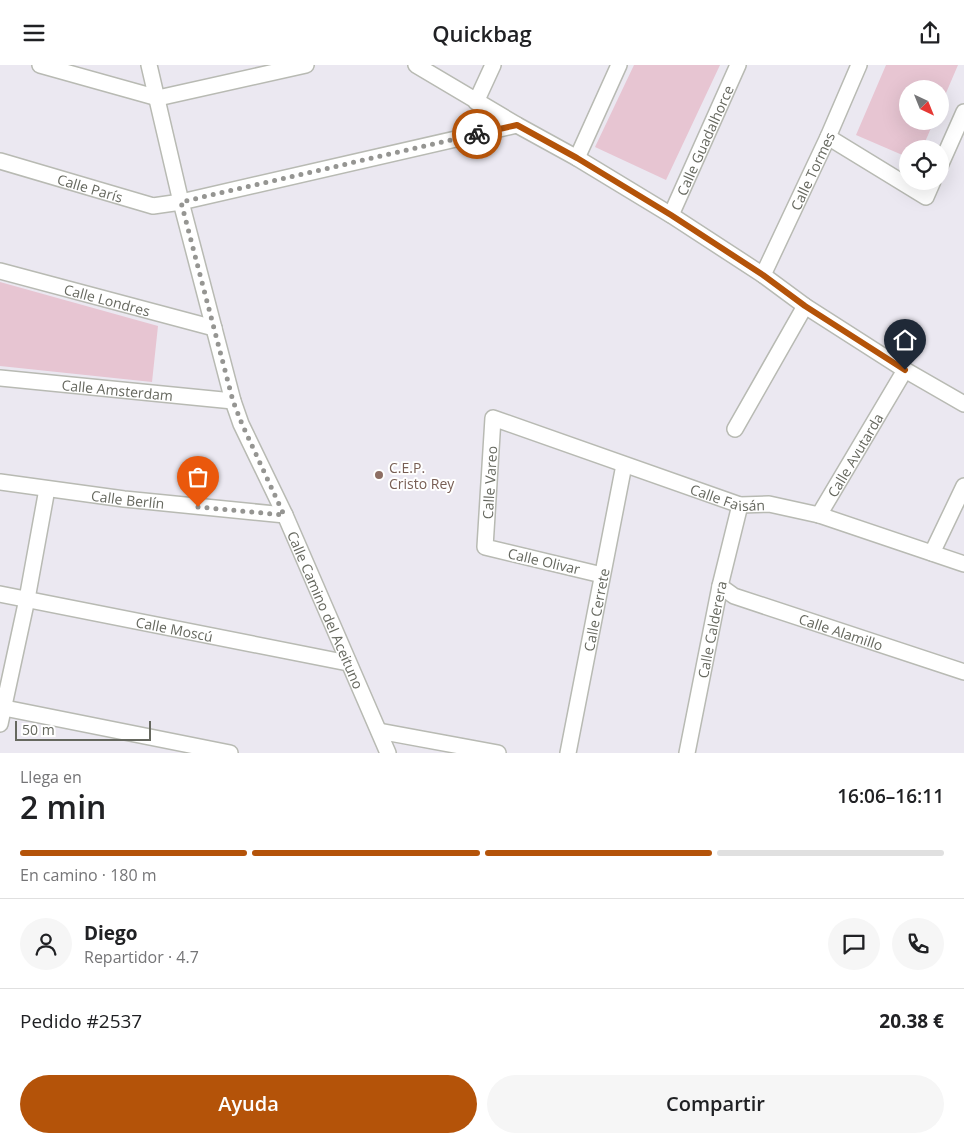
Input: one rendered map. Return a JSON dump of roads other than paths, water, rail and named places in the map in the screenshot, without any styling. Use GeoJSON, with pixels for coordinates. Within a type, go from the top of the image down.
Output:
{"type":"FeatureCollection","features":[{"type":"Feature","properties":{"kind":"street"},"geometry":{"type":"LineString","coordinates":[[40,65],[158,98],[306,65]]}},
{"type":"Feature","properties":{"kind":"street","name":"Calle Camino del Aceituno"},"geometry":{"type":"LineString","coordinates":[[149,65],[181,202],[233,401],[388,753]]}},
{"type":"Feature","properties":{"kind":"street"},"geometry":{"type":"LineString","coordinates":[[416,65],[671,215],[763,275],[805,306],[905,370],[964,404]]}},
{"type":"Feature","properties":{"kind":"street"},"geometry":{"type":"LineString","coordinates":[[476,102],[494,65]]}},
{"type":"Feature","properties":{"kind":"street"},"geometry":{"type":"LineString","coordinates":[[577,158],[619,65]]}},
{"type":"Feature","properties":{"kind":"street","name":"Calle Guadalhorce"},"geometry":{"type":"LineString","coordinates":[[671,215],[738,65]]}},
{"type":"Feature","properties":{"kind":"street","name":"Calle Tormes"},"geometry":{"type":"LineString","coordinates":[[763,275],[828,137],[859,65]]}},
{"type":"Feature","properties":{"kind":"street"},"geometry":{"type":"LineString","coordinates":[[949,146],[964,112]]}},
{"type":"Feature","properties":{"kind":"street","name":"Calle París"},"geometry":{"type":"LineString","coordinates":[[0,161],[153,206],[181,202],[517,125]]}},
{"type":"Feature","properties":{"kind":"street"},"geometry":{"type":"LineString","coordinates":[[828,137],[899,180]]}},
{"type":"Feature","properties":{"kind":"street"},"geometry":{"type":"LineString","coordinates":[[915,190],[926,197],[929,190]]}},
{"type":"Feature","properties":{"kind":"street","name":"Calle Londres"},"geometry":{"type":"LineString","coordinates":[[0,271],[214,328]]}},
{"type":"Feature","properties":{"kind":"street"},"geometry":{"type":"LineString","coordinates":[[735,429],[805,306]]}},
{"type":"Feature","properties":{"kind":"street","name":"Calle Avutarda"},"geometry":{"type":"LineString","coordinates":[[819,515],[905,370]]}},
{"type":"Feature","properties":{"kind":"street","name":"Calle Amsterdam"},"geometry":{"type":"LineString","coordinates":[[0,378],[233,401]]}},
{"type":"Feature","properties":{"kind":"street","name":"Calle Faisán"},"geometry":{"type":"LineString","coordinates":[[493,418],[740,505],[769,504],[819,515],[964,564]]}},
{"type":"Feature","properties":{"kind":"street","name":"Calle Vareo"},"geometry":{"type":"LineString","coordinates":[[485,547],[493,418]]}},
{"type":"Feature","properties":{"kind":"street","name":"Calle Cerrete"},"geometry":{"type":"LineString","coordinates":[[568,753],[624,465]]}},
{"type":"Feature","properties":{"kind":"street","name":"Calle Berlín"},"geometry":{"type":"LineString","coordinates":[[0,482],[124,499],[284,515]]}},
{"type":"Feature","properties":{"kind":"street"},"geometry":{"type":"LineString","coordinates":[[932,553],[964,486]]}},
{"type":"Feature","properties":{"kind":"street"},"geometry":{"type":"LineString","coordinates":[[0,724],[27,599],[47,489]]}},
{"type":"Feature","properties":{"kind":"street","name":"Calle Calderera"},"geometry":{"type":"LineString","coordinates":[[687,753],[720,586],[740,505]]}},
{"type":"Feature","properties":{"kind":"street","name":"Calle Olivar"},"geometry":{"type":"LineString","coordinates":[[485,547],[602,575]]}},
{"type":"Feature","properties":{"kind":"street","name":"Calle Alamillo"},"geometry":{"type":"LineString","coordinates":[[720,586],[734,596],[964,672]]}},
{"type":"Feature","properties":{"kind":"street","name":"Calle Moscú"},"geometry":{"type":"LineString","coordinates":[[0,594],[348,663]]}},
{"type":"Feature","properties":{"kind":"street"},"geometry":{"type":"LineString","coordinates":[[2,708],[230,753]]}},
{"type":"Feature","properties":{"kind":"street"},"geometry":{"type":"LineString","coordinates":[[379,731],[498,753]]}},
{"type":"Feature","properties":{"kind":"place","name":"C.E.P. Cristo Rey"},"geometry":{"type":"Point","coordinates":[379,475]}}]}
